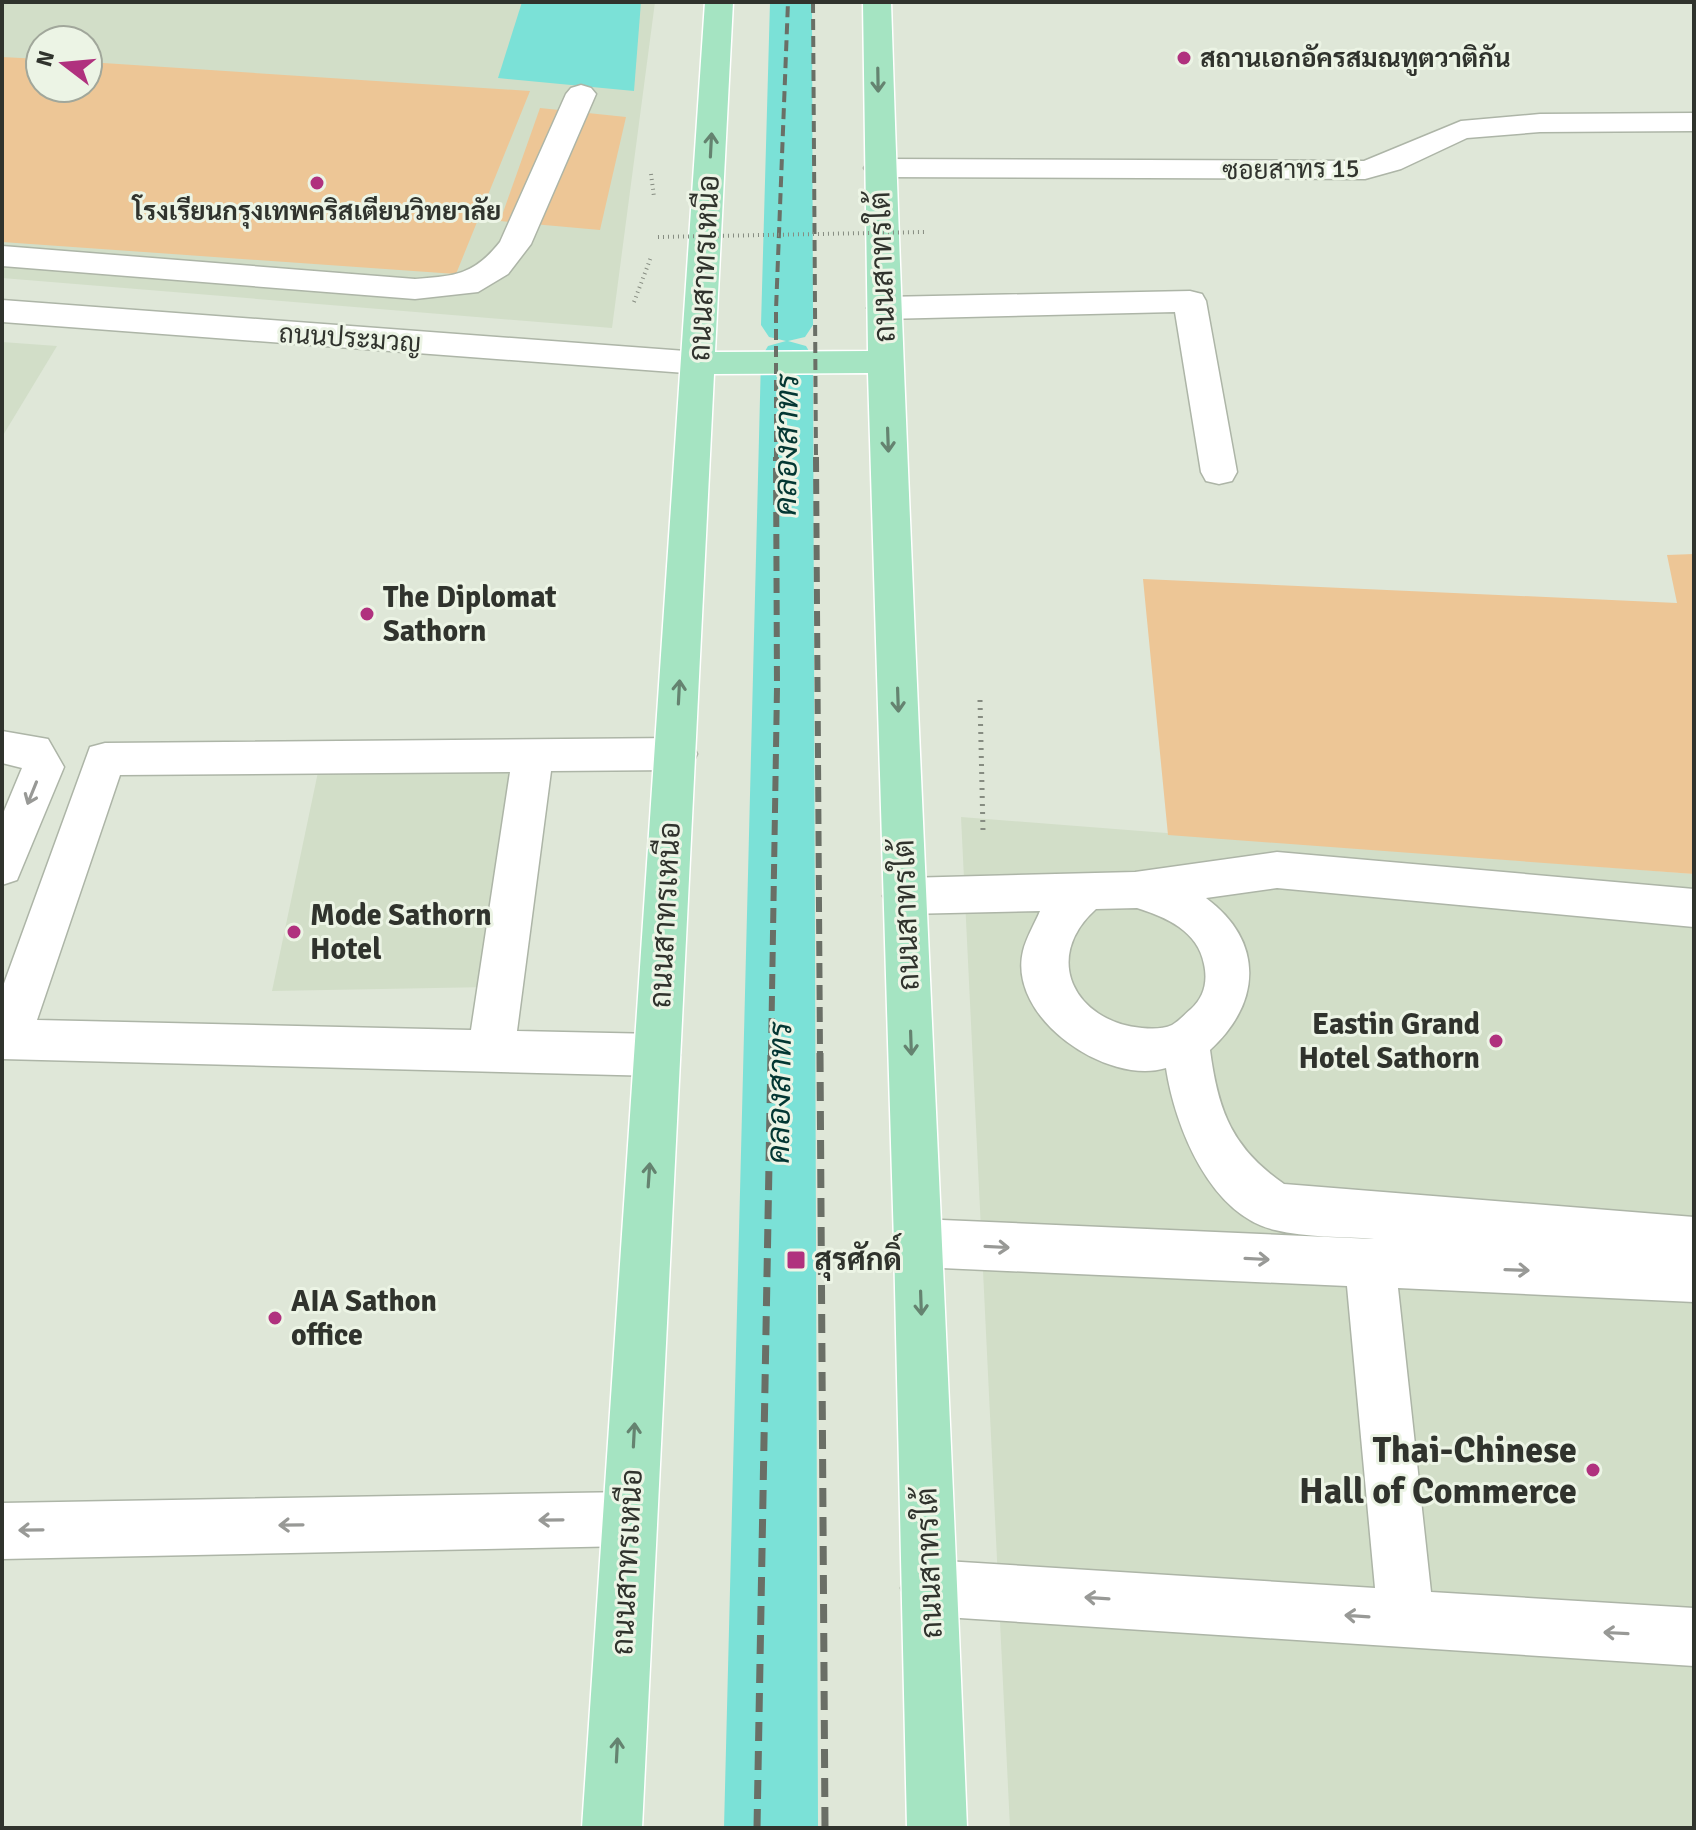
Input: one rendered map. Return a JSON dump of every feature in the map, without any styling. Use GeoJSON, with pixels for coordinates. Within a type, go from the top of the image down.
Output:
{"type":"FeatureCollection","features":[{"type":"Feature","properties":{"kind":"main road","name":"ถนนสาทรเหนือ"},"geometry":{"type":"LineString","coordinates":[[612,1828],[676,754],[717,363],[719,2]]}},
{"type":"Feature","properties":{"kind":"main road","name":"ถนนสาทรใต้"},"geometry":{"type":"LineString","coordinates":[[877,2],[885,362],[919,1243],[937,1828]]}},
{"type":"Feature","properties":{"kind":"main road"},"geometry":{"type":"LineString","coordinates":[[717,363],[885,362]]}},
{"type":"Feature","properties":{"kind":"street"},"geometry":{"type":"LineString","coordinates":[[2,256],[415,289],[466,285],[497,267],[515,244],[581,94]]}},
{"type":"Feature","properties":{"kind":"street","name":"ซอยสาทร 15"},"geometry":{"type":"LineString","coordinates":[[879,168],[1365,170],[1390,163],[1461,130],[1540,123],[1694,122]]}},
{"type":"Feature","properties":{"kind":"street"},"geometry":{"type":"LineString","coordinates":[[415,289],[421,343]]}},
{"type":"Feature","properties":{"kind":"street"},"geometry":{"type":"LineString","coordinates":[[884,308],[1190,301],[1219,472]]}},
{"type":"Feature","properties":{"kind":"street","name":"ถนนประมวญ"},"geometry":{"type":"LineString","coordinates":[[2,311],[717,363]]}},
{"type":"Feature","properties":{"kind":"street"},"geometry":{"type":"LineString","coordinates":[[2,747],[33,750],[43,767],[2,867]]}},
{"type":"Feature","properties":{"kind":"street"},"geometry":{"type":"LineString","coordinates":[[656,1070],[491,1051],[7,1040],[105,759],[676,754]]}},
{"type":"Feature","properties":{"kind":"street"},"geometry":{"type":"LineString","coordinates":[[491,1051],[533,755]]}},
{"type":"Feature","properties":{"kind":"street"},"geometry":{"type":"LineString","coordinates":[[905,896],[1135,890],[1277,870],[1694,908]]}},
{"type":"Feature","properties":{"kind":"street"},"geometry":{"type":"LineString","coordinates":[[1085,892],[1059,918],[1047,942],[1044,968],[1051,995],[1069,1019],[1094,1037],[1124,1049],[1156,1050],[1186,1042],[1209,1026],[1224,1004],[1229,978],[1224,953],[1211,929],[1190,909],[1163,896],[1135,890]]}},
{"type":"Feature","properties":{"kind":"street"},"geometry":{"type":"LineString","coordinates":[[1186,1042],[1191,1086],[1206,1132],[1231,1173],[1275,1207],[1694,1241]]}},
{"type":"Feature","properties":{"kind":"street"},"geometry":{"type":"LineString","coordinates":[[2,1070],[656,1070]]}},
{"type":"Feature","properties":{"kind":"street"},"geometry":{"type":"LineString","coordinates":[[919,1243],[1694,1277]]}},
{"type":"Feature","properties":{"kind":"street"},"geometry":{"type":"LineString","coordinates":[[1370,1265],[1406,1620]]}},
{"type":"Feature","properties":{"kind":"street"},"geometry":{"type":"LineString","coordinates":[[2,1531],[629,1519]]}},
{"type":"Feature","properties":{"kind":"street"},"geometry":{"type":"LineString","coordinates":[[929,1588],[1694,1637]]}},
{"type":"Feature","properties":{"kind":"path"},"geometry":{"type":"LineString","coordinates":[[634,302],[658,237],[924,232]]}},
{"type":"Feature","properties":{"kind":"path"},"geometry":{"type":"LineString","coordinates":[[980,700],[983,831]]}},
{"type":"Feature","properties":{"kind":"shaded area","name":"โรงเรียนกรุงเทพคริสเตียนวิทยาลัย"},"geometry":{"type":"Polygon","coordinates":[[[2,2],[655,2],[612,328],[2,278],[2,2]]]}},
{"type":"Feature","properties":{"kind":"shaded area"},"geometry":{"type":"Polygon","coordinates":[[[2,57],[24,58],[24,104],[104,104],[104,63],[530,91],[456,274],[2,242],[2,57]]]}},
{"type":"Feature","properties":{"kind":"shaded area"},"geometry":{"type":"Polygon","coordinates":[[[540,108],[626,117],[600,230],[500,221],[540,108]]]}},
{"type":"Feature","properties":{"kind":"shaded area"},"geometry":{"type":"Polygon","coordinates":[[[2,342],[57,346],[2,437],[2,342]]]}},
{"type":"Feature","properties":{"kind":"shaded area"},"geometry":{"type":"Polygon","coordinates":[[[1694,554],[1694,874],[1168,835],[1143,579],[1677,603],[1667,555],[1694,554]]]}},
{"type":"Feature","properties":{"kind":"shaded area"},"geometry":{"type":"Polygon","coordinates":[[[517,769],[490,987],[272,991],[318,772],[517,769]]]}},
{"type":"Feature","properties":{"kind":"shaded area"},"geometry":{"type":"Polygon","coordinates":[[[961,817],[1694,874],[1694,1828],[1010,1828],[961,817]]]}},
{"type":"Feature","properties":{"kind":"water"},"geometry":{"type":"Polygon","coordinates":[[[522,2],[641,2],[634,91],[498,78],[522,2]]]}},
{"type":"Feature","properties":{"kind":"waterway","name":"คลองสาทร"},"geometry":{"type":"LineString","coordinates":[[787,325],[791,2]]}},
{"type":"Feature","properties":{"kind":"waterway","name":"คลองสาทร"},"geometry":{"type":"LineString","coordinates":[[771,1828],[787,358]]}},
{"type":"Feature","properties":{"kind":"railway"},"geometry":{"type":"LineString","coordinates":[[776,457],[776,310],[788,2]]}},
{"type":"Feature","properties":{"kind":"railway"},"geometry":{"type":"LineString","coordinates":[[813,2],[816,459]]}},
{"type":"Feature","properties":{"kind":"railway"},"geometry":{"type":"LineString","coordinates":[[771,1055],[777,688],[776,457]]}},
{"type":"Feature","properties":{"kind":"railway"},"geometry":{"type":"LineString","coordinates":[[816,457],[820,1055]]}},
{"type":"Feature","properties":{"kind":"railway"},"geometry":{"type":"LineString","coordinates":[[757,1828],[771,1053]]}},
{"type":"Feature","properties":{"kind":"railway"},"geometry":{"type":"LineString","coordinates":[[820,1053],[825,1828]]}},
{"type":"Feature","properties":{"kind":"place","name":"สถานเอกอัครสมณทูตวาติกัน"},"geometry":{"type":"Point","coordinates":[1184,58]}},
{"type":"Feature","properties":{"kind":"place","name":"โรงเรียนกรุงเทพคริสเตียนวิทยาลัย"},"geometry":{"type":"Point","coordinates":[317,183]}},
{"type":"Feature","properties":{"kind":"place","name":"The Diplomat Sathorn"},"geometry":{"type":"Point","coordinates":[367,614]}},
{"type":"Feature","properties":{"kind":"place","name":"Mode Sathorn Hotel"},"geometry":{"type":"Point","coordinates":[294,932]}},
{"type":"Feature","properties":{"kind":"place","name":"Eastin Grand Hotel Sathorn"},"geometry":{"type":"Point","coordinates":[1496,1041]}},
{"type":"Feature","properties":{"kind":"place","name":"สุรศักดิ์"},"geometry":{"type":"Point","coordinates":[796,1260]}},
{"type":"Feature","properties":{"kind":"place","name":"AIA Sathon office"},"geometry":{"type":"Point","coordinates":[275,1318]}},
{"type":"Feature","properties":{"kind":"place","name":"Thai-Chinese Hall of Commerce"},"geometry":{"type":"Point","coordinates":[1593,1470]}}]}
